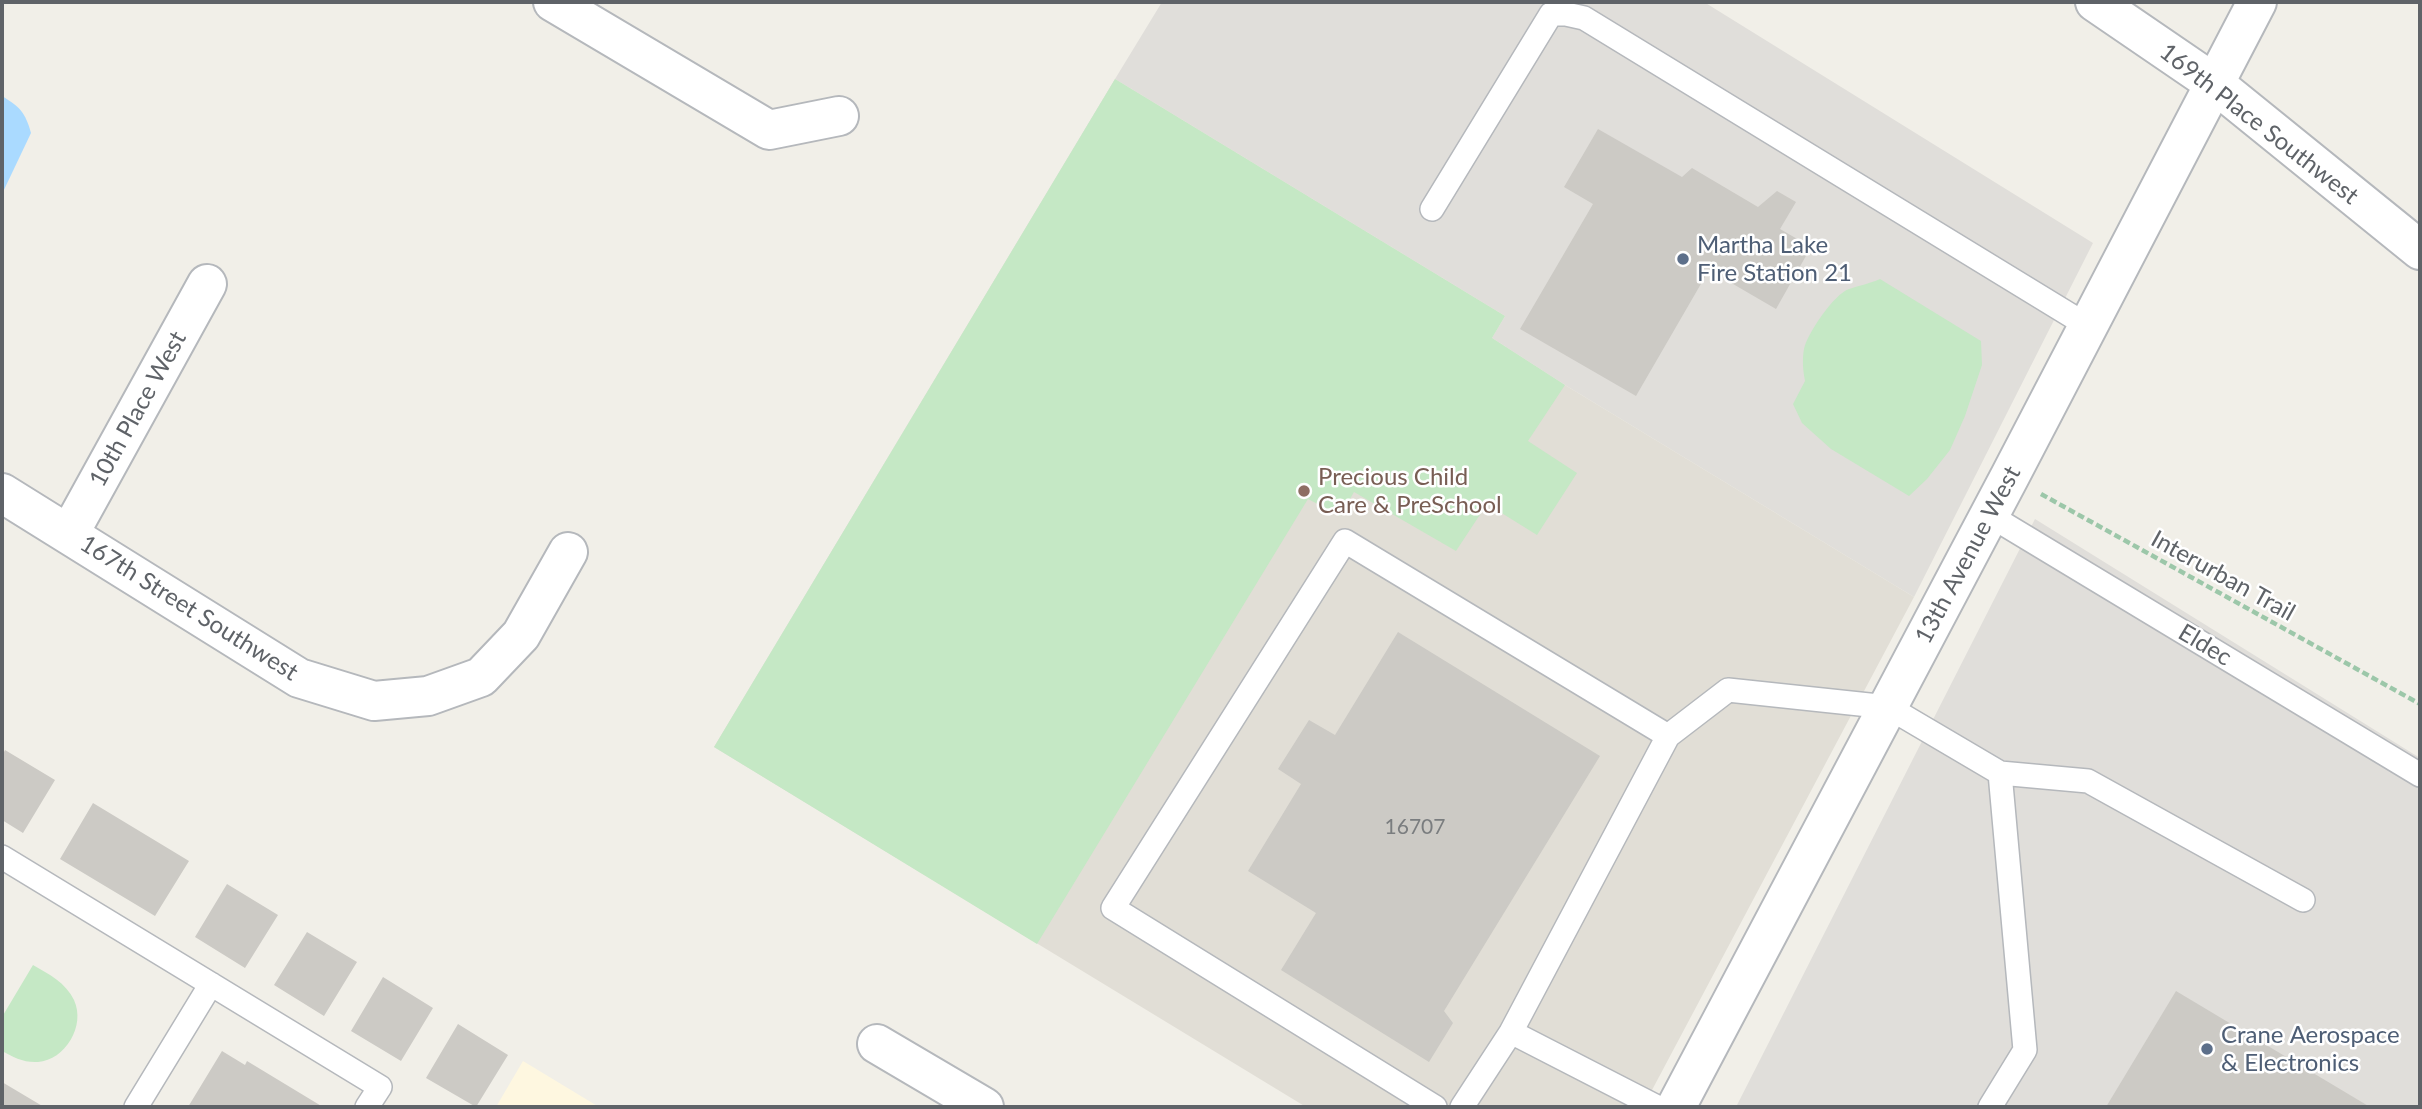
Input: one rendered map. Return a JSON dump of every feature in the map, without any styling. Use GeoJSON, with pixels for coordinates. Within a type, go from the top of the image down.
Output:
{"type":"FeatureCollection","features":[{"type":"Feature","properties":{"kind":"street"},"geometry":{"type":"LineString","coordinates":[[553,2],[769,130],[839,116]]}},
{"type":"Feature","properties":{"kind":"street","name":"169th Place Southwest"},"geometry":{"type":"LineString","coordinates":[[2095,2],[2215,84],[2420,250]]}},
{"type":"Feature","properties":{"kind":"street","name":"13th Avenue West"},"geometry":{"type":"LineString","coordinates":[[1676,1107],[2257,2]]}},
{"type":"Feature","properties":{"kind":"street","name":"10th Place West"},"geometry":{"type":"LineString","coordinates":[[69,534],[207,284]]}},
{"type":"Feature","properties":{"kind":"street","name":"167th Street Southwest"},"geometry":{"type":"LineString","coordinates":[[2,493],[299,678],[374,701],[428,696],[481,677],[521,635],[568,552]]}},
{"type":"Feature","properties":{"kind":"street"},"geometry":{"type":"LineString","coordinates":[[877,1044],[984,1107]]}},
{"type":"Feature","properties":{"kind":"lane"},"geometry":{"type":"LineString","coordinates":[[1432,209],[1551,14],[1566,14],[1584,18],[2088,326]]}},
{"type":"Feature","properties":{"kind":"lane","name":"Eldec"},"geometry":{"type":"LineString","coordinates":[[1989,515],[2420,775]]}},
{"type":"Feature","properties":{"kind":"lane"},"geometry":{"type":"LineString","coordinates":[[1436,1107],[1113,908],[1345,541],[1668,736]]}},
{"type":"Feature","properties":{"kind":"lane"},"geometry":{"type":"LineString","coordinates":[[1462,1107],[1511,1031],[1668,736],[1728,690],[1888,708],[2000,773],[2088,781],[2303,900]]}},
{"type":"Feature","properties":{"kind":"lane"},"geometry":{"type":"LineString","coordinates":[[1990,1107],[2025,1050],[2000,773]]}},
{"type":"Feature","properties":{"kind":"lane"},"geometry":{"type":"LineString","coordinates":[[2,858],[380,1087],[367,1107]]}},
{"type":"Feature","properties":{"kind":"lane"},"geometry":{"type":"LineString","coordinates":[[136,1107],[211,984]]}},
{"type":"Feature","properties":{"kind":"lane"},"geometry":{"type":"LineString","coordinates":[[1511,1031],[1657,1107]]}},
{"type":"Feature","properties":{"kind":"path","name":"Interurban Trail"},"geometry":{"type":"LineString","coordinates":[[2010,476],[2113,536],[2420,704]]}},
{"type":"Feature","properties":{"kind":"shaded area"},"geometry":{"type":"Polygon","coordinates":[[[1162,2],[1704,2],[2093,243],[1914,597],[1492,338],[1505,316],[1115,79],[1162,2]]]}},
{"type":"Feature","properties":{"kind":"shaded area","name":"Precious Child Care & PreSchool"},"geometry":{"type":"Polygon","coordinates":[[[1115,79],[1505,316],[1492,338],[1914,597],[1643,1107],[1306,1107],[714,747],[1115,79]]]}},
{"type":"Feature","properties":{"kind":"shaded area"},"geometry":{"type":"Polygon","coordinates":[[[2035,519],[2420,758],[2420,1107],[1736,1107],[2035,519]]]}},
{"type":"Feature","properties":{"kind":"shaded area"},"geometry":{"type":"Polygon","coordinates":[[[523,1061],[599,1107],[496,1107],[523,1061]]]}},
{"type":"Feature","properties":{"kind":"green space"},"geometry":{"type":"Polygon","coordinates":[[[1115,79],[1505,316],[1492,338],[1565,385],[1528,441],[1577,473],[1537,535],[1487,504],[1456,551],[1354,492],[1340,516],[1308,499],[1037,944],[714,747],[1115,79]]]}},
{"type":"Feature","properties":{"kind":"green space"},"geometry":{"type":"Polygon","coordinates":[[[1880,279],[1981,341],[1982,365],[1950,450],[1927,479],[1909,496],[1831,449],[1802,423],[1793,404],[1805,381],[1803,361],[1806,342],[1822,315],[1843,292],[1880,279]]]}},
{"type":"Feature","properties":{"kind":"green space"},"geometry":{"type":"Polygon","coordinates":[[[33,965],[56,979],[66,989],[77,1010],[75,1031],[71,1040],[57,1055],[38,1062],[23,1061],[2,1051],[2,1017],[33,965]]]}},
{"type":"Feature","properties":{"kind":"water"},"geometry":{"type":"Polygon","coordinates":[[[2,96],[21,111],[31,133],[2,194],[2,96]]]}},
{"type":"Feature","properties":{"kind":"building","name":"Martha Lake Fire Station 21"},"geometry":{"type":"Polygon","coordinates":[[[1598,129],[1682,177],[1692,168],[1758,207],[1777,191],[1796,202],[1780,229],[1811,247],[1776,309],[1709,270],[1636,396],[1520,329],[1593,204],[1564,187],[1598,129]]]}},
{"type":"Feature","properties":{"kind":"building"},"geometry":{"type":"Polygon","coordinates":[[[1398,632],[1600,756],[1444,1011],[1453,1023],[1429,1062],[1281,970],[1316,913],[1248,871],[1301,784],[1278,769],[1309,720],[1335,735],[1398,632]]]}},
{"type":"Feature","properties":{"kind":"building"},"geometry":{"type":"Polygon","coordinates":[[[5,750],[55,780],[23,833],[2,820],[2,756],[5,750]]]}},
{"type":"Feature","properties":{"kind":"building"},"geometry":{"type":"Polygon","coordinates":[[[93,803],[189,861],[155,916],[60,859],[93,803]]]}},
{"type":"Feature","properties":{"kind":"building"},"geometry":{"type":"Polygon","coordinates":[[[227,884],[278,915],[245,968],[195,937],[227,884]]]}},
{"type":"Feature","properties":{"kind":"building"},"geometry":{"type":"Polygon","coordinates":[[[307,932],[357,962],[324,1016],[274,985],[307,932]]]}},
{"type":"Feature","properties":{"kind":"building"},"geometry":{"type":"Polygon","coordinates":[[[383,977],[433,1008],[401,1061],[351,1031],[383,977]]]}},
{"type":"Feature","properties":{"kind":"building","name":"Crane Aerospace & Electronics"},"geometry":{"type":"Polygon","coordinates":[[[2176,991],[2370,1107],[2106,1107],[2176,991]]]}},
{"type":"Feature","properties":{"kind":"building"},"geometry":{"type":"Polygon","coordinates":[[[458,1024],[508,1055],[476,1107],[426,1078],[458,1024]]]}},
{"type":"Feature","properties":{"kind":"building"},"geometry":{"type":"Polygon","coordinates":[[[222,1051],[245,1065],[247,1061],[323,1107],[188,1107],[222,1051]]]}},
{"type":"Feature","properties":{"kind":"building"},"geometry":{"type":"Polygon","coordinates":[[[2,1082],[44,1107],[2,1107],[2,1082]]]}},
{"type":"Feature","properties":{"kind":"place","name":"Martha Lake Fire Station 21"},"geometry":{"type":"Point","coordinates":[1683,259]}},
{"type":"Feature","properties":{"kind":"place","name":"Precious Child Care & PreSchool"},"geometry":{"type":"Point","coordinates":[1304,491]}},
{"type":"Feature","properties":{"kind":"place","name":"Crane Aerospace & Electronics"},"geometry":{"type":"Point","coordinates":[2207,1049]}}]}
